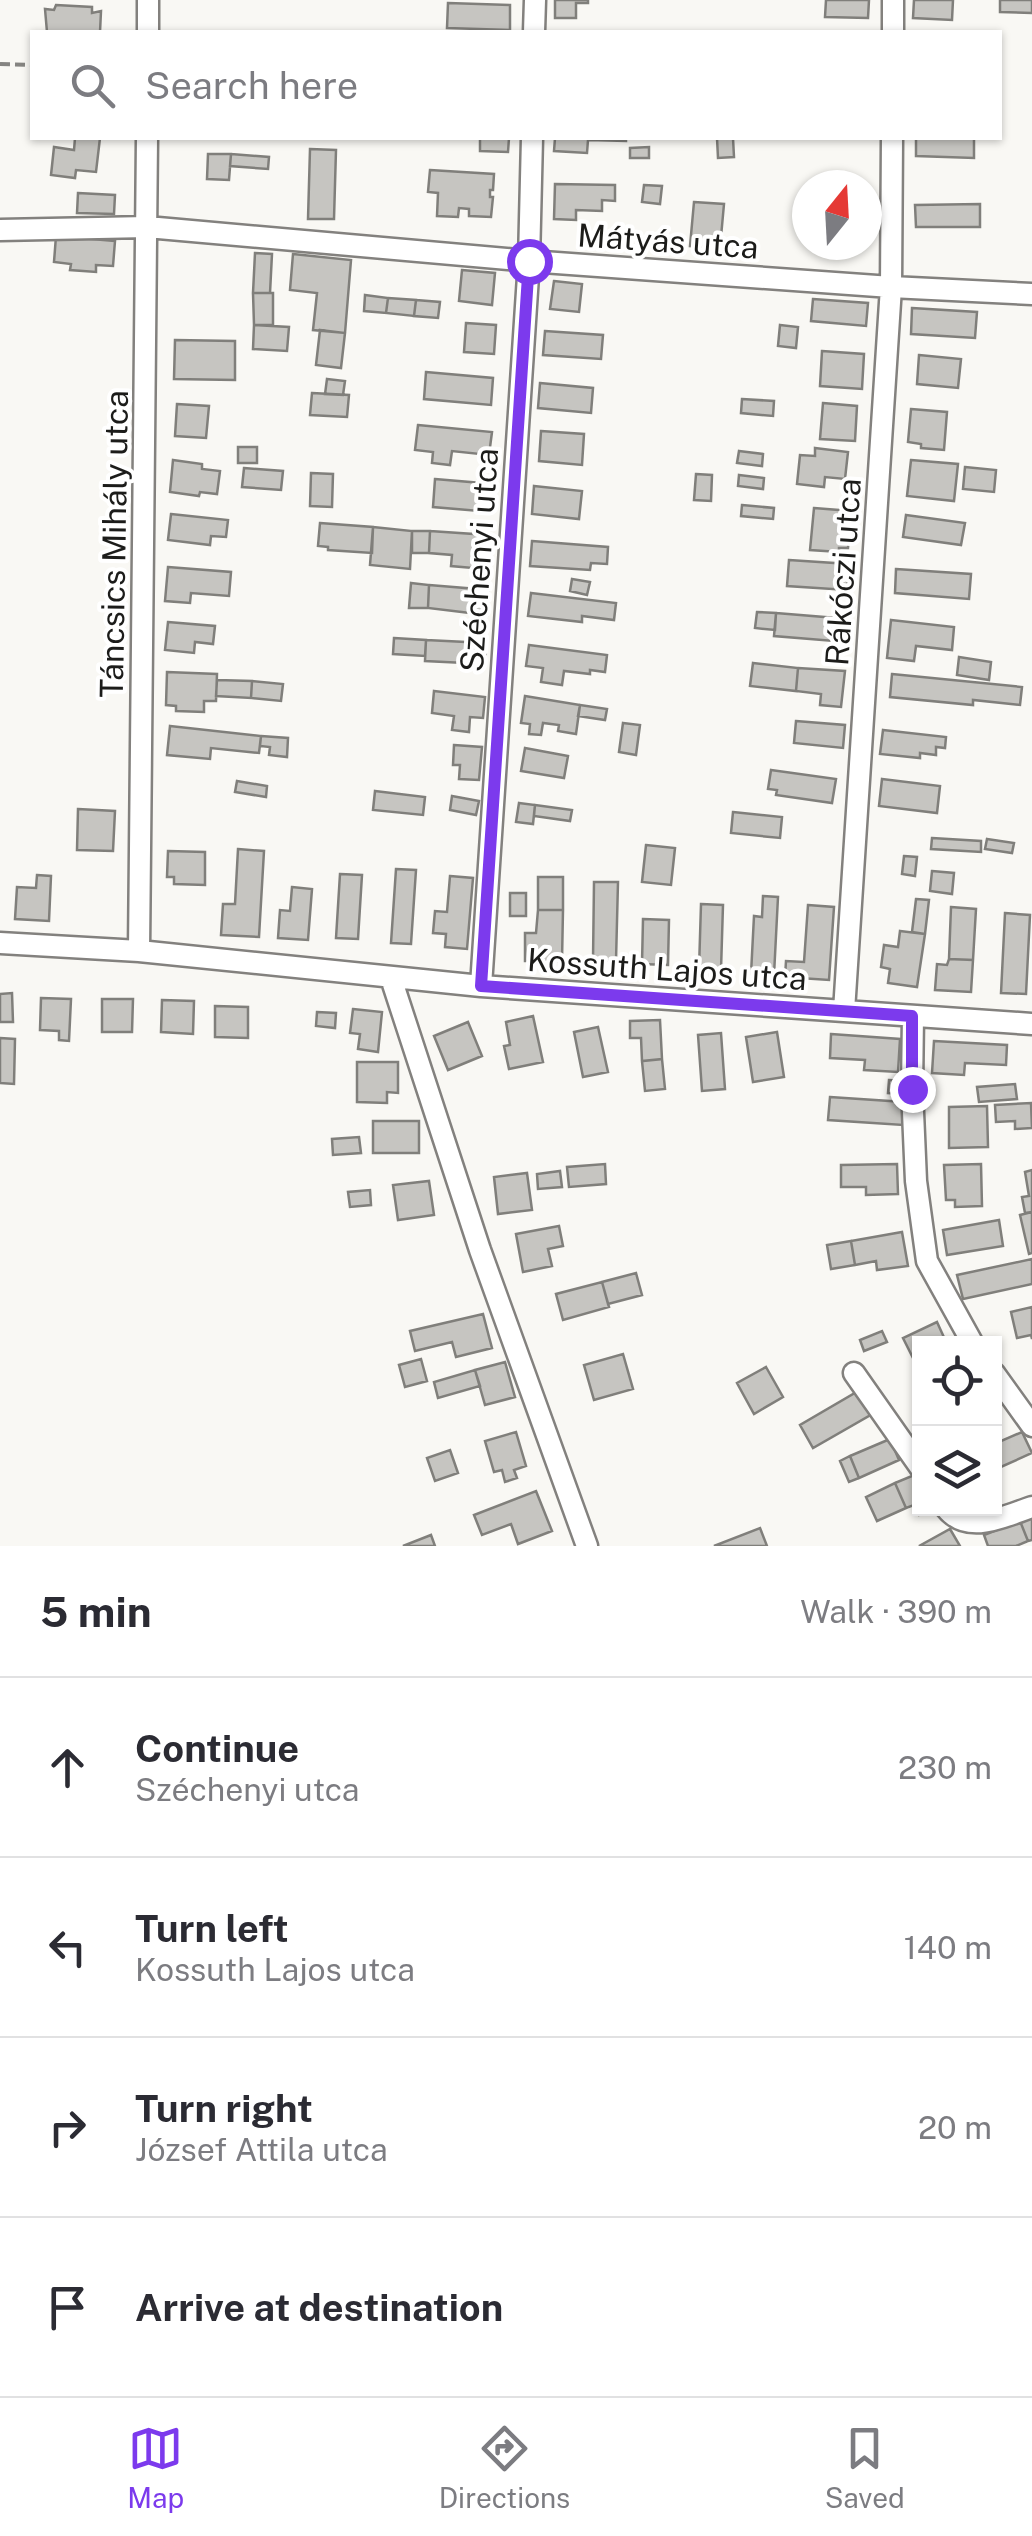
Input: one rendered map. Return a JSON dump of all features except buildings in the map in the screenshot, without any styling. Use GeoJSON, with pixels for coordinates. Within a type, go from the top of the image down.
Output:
{"type":"FeatureCollection","features":[{"type":"Feature","properties":{"kind":"street"},"geometry":{"type":"LineString","coordinates":[[148,0],[148,30]]}},
{"type":"Feature","properties":{"kind":"street"},"geometry":{"type":"LineString","coordinates":[[534,30],[535,0]]}},
{"type":"Feature","properties":{"kind":"street"},"geometry":{"type":"LineString","coordinates":[[893,0],[893,30]]}},
{"type":"Feature","properties":{"kind":"street","name":"Táncsics Mihály utca"},"geometry":{"type":"LineString","coordinates":[[139,951],[147,140]]}},
{"type":"Feature","properties":{"kind":"street","name":"Széchenyi utca"},"geometry":{"type":"LineString","coordinates":[[481,986],[529,261],[532,140]]}},
{"type":"Feature","properties":{"kind":"street","name":"Rákóczi utca"},"geometry":{"type":"LineString","coordinates":[[844,1011],[892,287],[892,140]]}},
{"type":"Feature","properties":{"kind":"street","name":"Mátyás utca"},"geometry":{"type":"LineString","coordinates":[[0,230],[147,227],[529,261],[1032,294]]}},
{"type":"Feature","properties":{"kind":"street","name":"Kossuth Lajos utca"},"geometry":{"type":"LineString","coordinates":[[0,944],[139,951],[481,986],[1032,1024]]}},
{"type":"Feature","properties":{"kind":"street"},"geometry":{"type":"LineString","coordinates":[[391,978],[480,1250],[586,1546]]}},
{"type":"Feature","properties":{"kind":"street"},"geometry":{"type":"LineString","coordinates":[[912,1016],[916,1181],[927,1261],[969,1336]]}},
{"type":"Feature","properties":{"kind":"street"},"geometry":{"type":"LineString","coordinates":[[854,1372],[912,1455]]}},
{"type":"Feature","properties":{"kind":"street"},"geometry":{"type":"LineString","coordinates":[[1002,1385],[1032,1426]]}},
{"type":"Feature","properties":{"kind":"street"},"geometry":{"type":"LineString","coordinates":[[953,1516],[987,1523],[1032,1507]]}},
{"type":"Feature","properties":{"kind":"path"},"geometry":{"type":"LineString","coordinates":[[0,64],[30,65]]}},
{"type":"Feature","properties":{"kind":"route"},"geometry":{"type":"LineString","coordinates":[[529,261],[481,986],[912,1016],[912,1089]]}}]}
